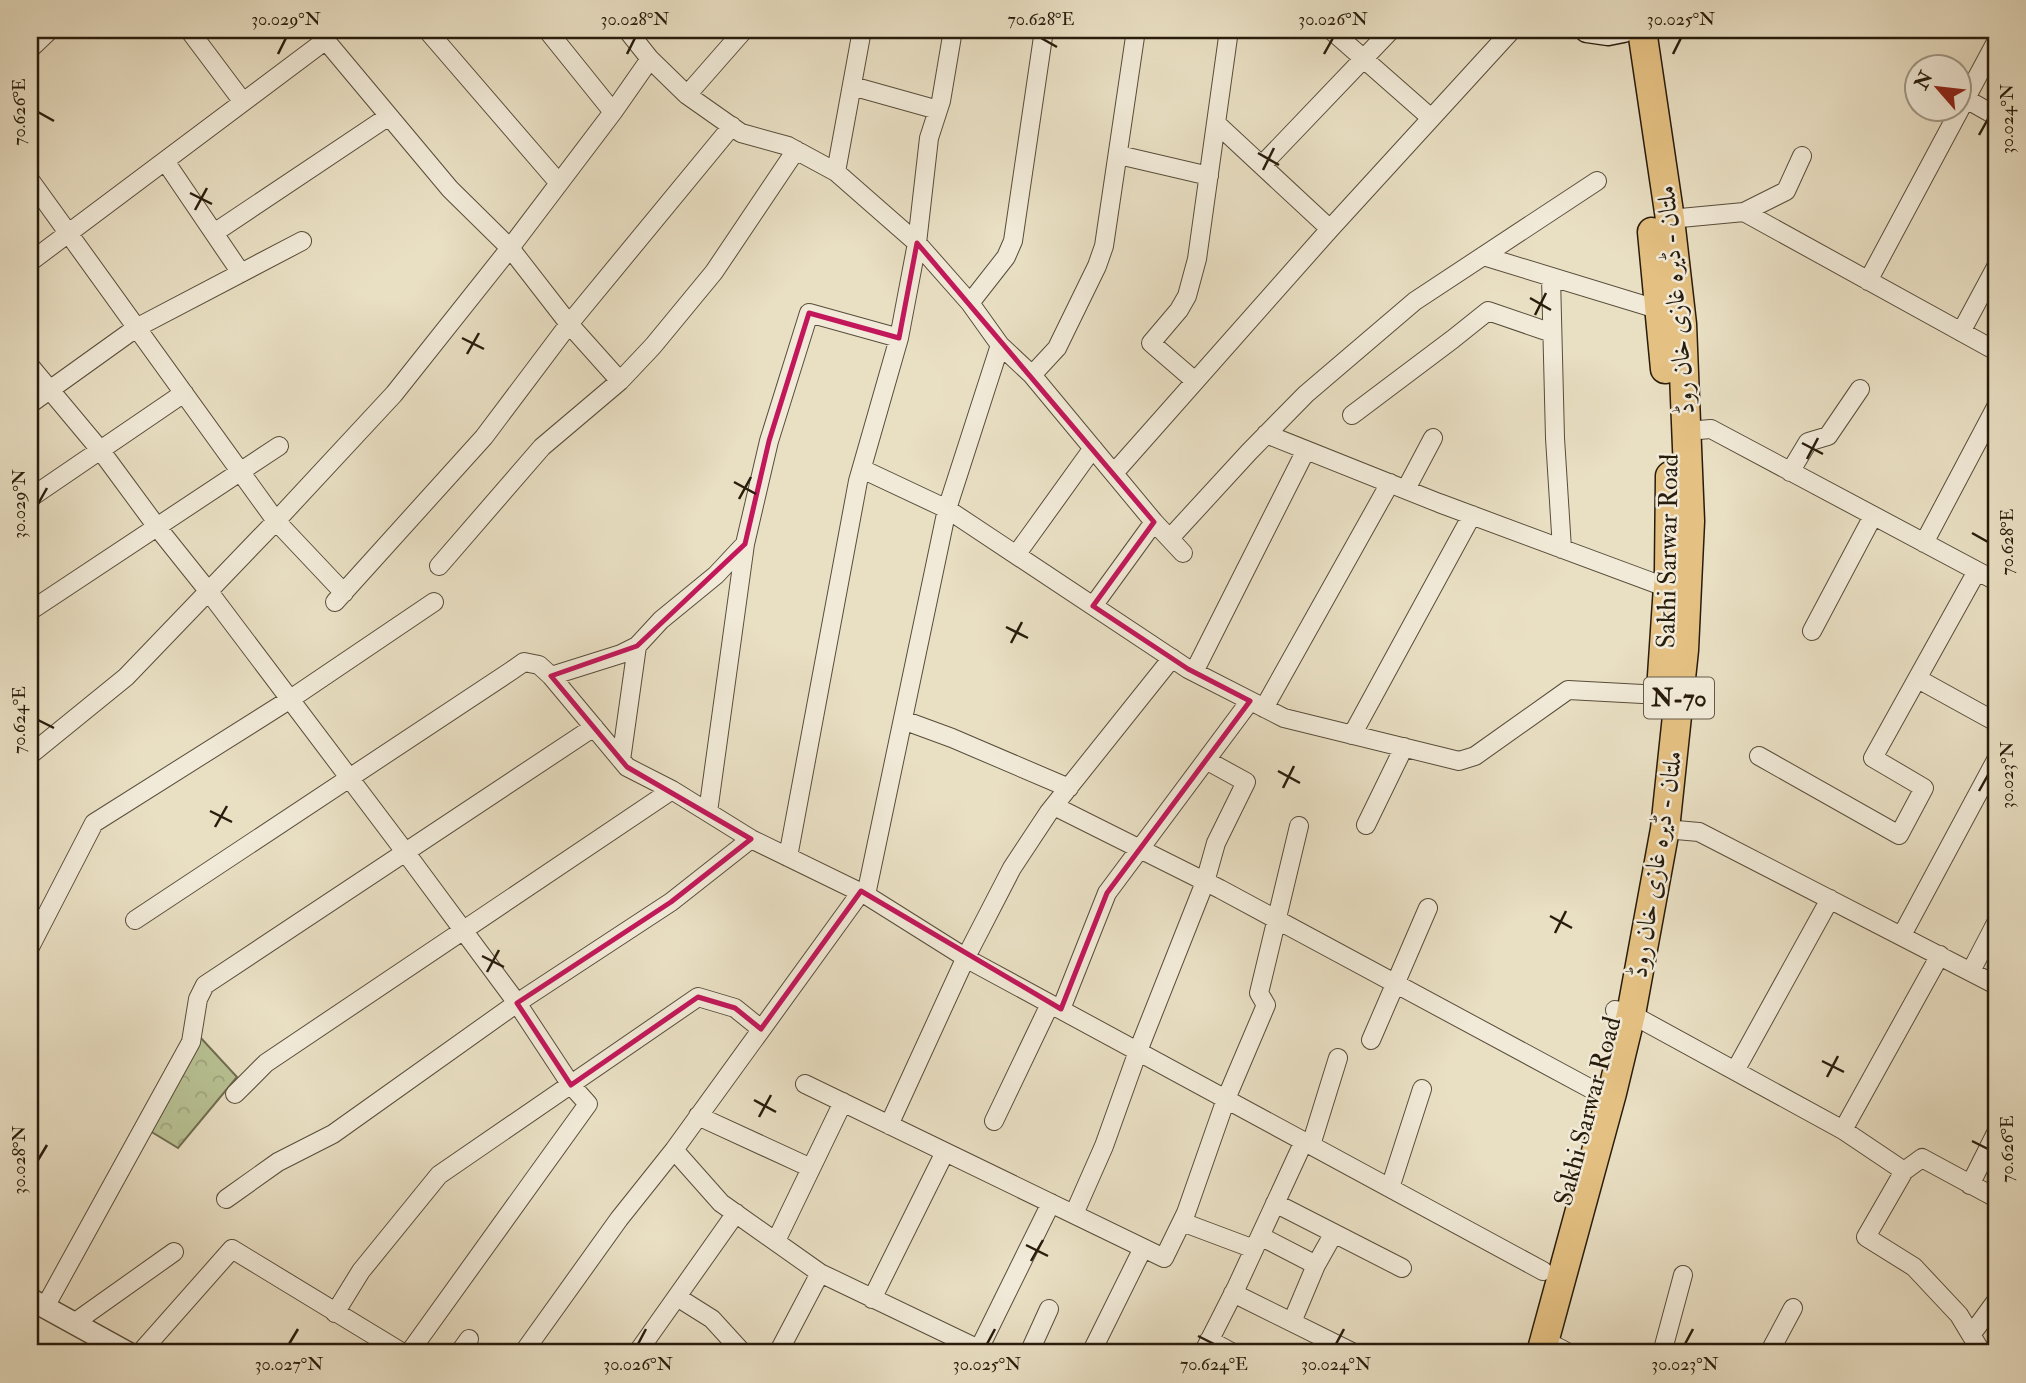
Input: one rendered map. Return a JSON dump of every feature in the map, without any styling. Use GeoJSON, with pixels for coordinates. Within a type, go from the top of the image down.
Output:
{"type":"FeatureCollection","features":[{"type":"Feature","properties":{"kind":"highway","name":"Sakhi Sarwar Road"},"geometry":{"type":"LineString","coordinates":[[1536,1349],[1543,1271],[1593,1090],[1623,1012],[1661,695],[1668,588],[1680,521],[1669,443],[1651,220],[1623,30]]}},
{"type":"Feature","properties":{"kind":"highway","name":"ملتان - ڈیرہ غازی خان روڈ"},"geometry":{"type":"LineString","coordinates":[[1536,1349],[1612,1093],[1623,1012],[1665,829],[1684,650],[1680,521],[1686,430],[1682,324],[1670,219],[1642,30]]}},
{"type":"Feature","properties":{"kind":"main road"},"geometry":{"type":"LineString","coordinates":[[1587,30],[1608,33],[1623,30]]}},
{"type":"Feature","properties":{"kind":"street"},"geometry":{"type":"LineString","coordinates":[[30,49],[50,30]]}},
{"type":"Feature","properties":{"kind":"street"},"geometry":{"type":"LineString","coordinates":[[189,30],[243,102]]}},
{"type":"Feature","properties":{"kind":"street"},"geometry":{"type":"LineString","coordinates":[[427,30],[558,182]]}},
{"type":"Feature","properties":{"kind":"street"},"geometry":{"type":"LineString","coordinates":[[547,30],[613,112]]}},
{"type":"Feature","properties":{"kind":"street"},"geometry":{"type":"LineString","coordinates":[[627,30],[650,59],[687,95],[741,133],[788,146],[836,172],[917,243],[970,303],[1000,345],[1032,375],[1183,553]]}},
{"type":"Feature","properties":{"kind":"street"},"geometry":{"type":"LineString","coordinates":[[687,95],[744,30]]}},
{"type":"Feature","properties":{"kind":"street"},"geometry":{"type":"LineString","coordinates":[[836,172],[862,30]]}},
{"type":"Feature","properties":{"kind":"street"},"geometry":{"type":"LineString","coordinates":[[788,858],[862,469],[899,338],[917,243],[929,138],[938,110],[953,30]]}},
{"type":"Feature","properties":{"kind":"street"},"geometry":{"type":"LineString","coordinates":[[970,303],[1006,257],[1013,241],[1044,30]]}},
{"type":"Feature","properties":{"kind":"street"},"geometry":{"type":"LineString","coordinates":[[1032,375],[1057,348],[1104,246],[1136,30]]}},
{"type":"Feature","properties":{"kind":"street"},"geometry":{"type":"LineString","coordinates":[[1195,381],[1151,343],[1179,310],[1187,296],[1197,259],[1229,30]]}},
{"type":"Feature","properties":{"kind":"street"},"geometry":{"type":"LineString","coordinates":[[1331,30],[1431,118]]}},
{"type":"Feature","properties":{"kind":"street"},"geometry":{"type":"LineString","coordinates":[[1262,165],[1391,30]]}},
{"type":"Feature","properties":{"kind":"street"},"geometry":{"type":"LineString","coordinates":[[1114,473],[1329,229],[1512,30]]}},
{"type":"Feature","properties":{"kind":"street"},"geometry":{"type":"LineString","coordinates":[[30,262],[243,102],[322,35],[450,189],[510,248],[569,324],[620,381]]}},
{"type":"Feature","properties":{"kind":"street"},"geometry":{"type":"LineString","coordinates":[[1974,84],[1996,43]]}},
{"type":"Feature","properties":{"kind":"street"},"geometry":{"type":"LineString","coordinates":[[30,755],[125,677],[209,592],[394,394],[510,248],[650,59]]}},
{"type":"Feature","properties":{"kind":"street"},"geometry":{"type":"LineString","coordinates":[[852,86],[938,110]]}},
{"type":"Feature","properties":{"kind":"street"},"geometry":{"type":"LineString","coordinates":[[1974,104],[1996,116]]}},
{"type":"Feature","properties":{"kind":"street"},"geometry":{"type":"LineString","coordinates":[[214,233],[389,116]]}},
{"type":"Feature","properties":{"kind":"street"},"geometry":{"type":"LineString","coordinates":[[1216,122],[1329,229]]}},
{"type":"Feature","properties":{"kind":"street"},"geometry":{"type":"LineString","coordinates":[[1868,281],[1954,122]]}},
{"type":"Feature","properties":{"kind":"street"},"geometry":{"type":"LineString","coordinates":[[30,180],[276,521],[339,598],[484,437],[569,324],[732,126]]}},
{"type":"Feature","properties":{"kind":"street"},"geometry":{"type":"LineString","coordinates":[[439,566],[542,447],[620,381],[653,346],[714,272],[796,150]]}},
{"type":"Feature","properties":{"kind":"street"},"geometry":{"type":"LineString","coordinates":[[1119,155],[1209,176]]}},
{"type":"Feature","properties":{"kind":"street"},"geometry":{"type":"LineString","coordinates":[[1670,219],[1744,212],[1786,191],[1802,156]]}},
{"type":"Feature","properties":{"kind":"street"},"geometry":{"type":"LineString","coordinates":[[165,160],[241,273]]}},
{"type":"Feature","properties":{"kind":"street"},"geometry":{"type":"LineString","coordinates":[[1170,538],[1306,394],[1415,301],[1597,181]]}},
{"type":"Feature","properties":{"kind":"street"},"geometry":{"type":"LineString","coordinates":[[1744,212],[1996,351]]}},
{"type":"Feature","properties":{"kind":"street"},"geometry":{"type":"LineString","coordinates":[[30,404],[136,328],[302,241]]}},
{"type":"Feature","properties":{"kind":"street"},"geometry":{"type":"LineString","coordinates":[[1483,256],[1660,310]]}},
{"type":"Feature","properties":{"kind":"street"},"geometry":{"type":"LineString","coordinates":[[1961,332],[1996,267]]}},
{"type":"Feature","properties":{"kind":"street"},"geometry":{"type":"LineString","coordinates":[[1551,277],[1555,438],[1562,549]]}},
{"type":"Feature","properties":{"kind":"street"},"geometry":{"type":"LineString","coordinates":[[1352,415],[1488,311],[1552,333]]}},
{"type":"Feature","properties":{"kind":"street"},"geometry":{"type":"LineString","coordinates":[[708,812],[745,544],[769,441],[809,313],[899,338]]}},
{"type":"Feature","properties":{"kind":"street"},"geometry":{"type":"LineString","coordinates":[[523,1353],[619,1219],[674,1150],[864,893],[947,509],[1000,345]]}},
{"type":"Feature","properties":{"kind":"street"},"geometry":{"type":"LineString","coordinates":[[30,366],[101,451],[209,592],[406,853],[517,1003],[571,1085],[588,1104],[409,1353]]}},
{"type":"Feature","properties":{"kind":"street"},"geometry":{"type":"LineString","coordinates":[[1790,472],[1808,442],[1828,436],[1860,389]]}},
{"type":"Feature","properties":{"kind":"street"},"geometry":{"type":"LineString","coordinates":[[30,498],[184,393]]}},
{"type":"Feature","properties":{"kind":"street"},"geometry":{"type":"LineString","coordinates":[[1924,543],[1996,407]]}},
{"type":"Feature","properties":{"kind":"street"},"geometry":{"type":"LineString","coordinates":[[1686,430],[1711,429],[1996,581]]}},
{"type":"Feature","properties":{"kind":"street"},"geometry":{"type":"LineString","coordinates":[[1266,434],[1668,588]]}},
{"type":"Feature","properties":{"kind":"street"},"geometry":{"type":"LineString","coordinates":[[994,1121],[1056,1006],[1107,893],[1206,760],[1257,704],[1398,486],[1433,438]]}},
{"type":"Feature","properties":{"kind":"street"},"geometry":{"type":"LineString","coordinates":[[30,611],[278,446]]}},
{"type":"Feature","properties":{"kind":"street"},"geometry":{"type":"LineString","coordinates":[[1016,555],[1093,448]]}},
{"type":"Feature","properties":{"kind":"street"},"geometry":{"type":"LineString","coordinates":[[1194,672],[1306,450]]}},
{"type":"Feature","properties":{"kind":"street"},"geometry":{"type":"LineString","coordinates":[[862,469],[947,509],[1194,672],[1284,718],[1459,761],[1475,756],[1568,690],[1661,695]]}},
{"type":"Feature","properties":{"kind":"street"},"geometry":{"type":"LineString","coordinates":[[1352,735],[1472,515]]}},
{"type":"Feature","properties":{"kind":"street"},"geometry":{"type":"LineString","coordinates":[[1812,631],[1873,516]]}},
{"type":"Feature","properties":{"kind":"street"},"geometry":{"type":"LineString","coordinates":[[1093,606],[1154,522]]}},
{"type":"Feature","properties":{"kind":"street"},"geometry":{"type":"LineString","coordinates":[[551,676],[621,654],[637,646],[660,620],[716,575],[745,544]]}},
{"type":"Feature","properties":{"kind":"street"},"geometry":{"type":"LineString","coordinates":[[1759,756],[1899,835],[1924,788],[1874,758],[1978,571]]}},
{"type":"Feature","properties":{"kind":"street"},"geometry":{"type":"LineString","coordinates":[[30,947],[94,823],[289,700],[434,602]]}},
{"type":"Feature","properties":{"kind":"street"},"geometry":{"type":"LineString","coordinates":[[621,760],[637,646]]}},
{"type":"Feature","properties":{"kind":"street"},"geometry":{"type":"LineString","coordinates":[[889,1125],[967,957],[1012,868],[1054,806],[1172,658]]}},
{"type":"Feature","properties":{"kind":"street"},"geometry":{"type":"LineString","coordinates":[[135,920],[524,662],[538,665],[551,676],[626,767],[671,790],[751,839],[864,893],[967,957],[1543,1271]]}},
{"type":"Feature","properties":{"kind":"street"},"geometry":{"type":"LineString","coordinates":[[1918,679],[1996,722]]}},
{"type":"Feature","properties":{"kind":"street"},"geometry":{"type":"LineString","coordinates":[[903,720],[1069,788]]}},
{"type":"Feature","properties":{"kind":"street"},"geometry":{"type":"LineString","coordinates":[[128,1353],[37,1303],[191,1042],[198,999],[205,985],[594,727]]}},
{"type":"Feature","properties":{"kind":"street"},"geometry":{"type":"LineString","coordinates":[[1366,825],[1404,747]]}},
{"type":"Feature","properties":{"kind":"street"},"geometry":{"type":"LineString","coordinates":[[1073,1214],[1104,1146],[1138,1051],[1205,882],[1216,843],[1246,782],[1206,760]]}},
{"type":"Feature","properties":{"kind":"street"},"geometry":{"type":"LineString","coordinates":[[1902,935],[1996,761]]}},
{"type":"Feature","properties":{"kind":"street"},"geometry":{"type":"LineString","coordinates":[[235,1094],[266,1063],[671,790]]}},
{"type":"Feature","properties":{"kind":"street"},"geometry":{"type":"LineString","coordinates":[[1054,806],[1205,882],[1593,1090]]}},
{"type":"Feature","properties":{"kind":"street"},"geometry":{"type":"LineString","coordinates":[[805,1084],[1164,1258],[1182,1222],[1226,1099],[1266,1005],[1259,993],[1299,826]]}},
{"type":"Feature","properties":{"kind":"street"},"geometry":{"type":"LineString","coordinates":[[1665,829],[1699,832],[1996,985]]}},
{"type":"Feature","properties":{"kind":"street"},"geometry":{"type":"LineString","coordinates":[[226,1199],[278,1163],[333,1134],[517,1003],[671,902],[751,839]]}},
{"type":"Feature","properties":{"kind":"street"},"geometry":{"type":"LineString","coordinates":[[1735,1071],[1830,898]]}},
{"type":"Feature","properties":{"kind":"street"},"geometry":{"type":"LineString","coordinates":[[1371,1040],[1428,908]]}},
{"type":"Feature","properties":{"kind":"street"},"geometry":{"type":"LineString","coordinates":[[1971,971],[1996,923]]}},
{"type":"Feature","properties":{"kind":"street"},"geometry":{"type":"LineString","coordinates":[[1843,1130],[1940,954]]}},
{"type":"Feature","properties":{"kind":"street"},"geometry":{"type":"LineString","coordinates":[[335,1313],[360,1271],[439,1175],[698,997],[735,1007],[761,1029]]}},
{"type":"Feature","properties":{"kind":"street"},"geometry":{"type":"LineString","coordinates":[[1623,1012],[1843,1130],[1904,1171]]}},
{"type":"Feature","properties":{"kind":"street"},"geometry":{"type":"LineString","coordinates":[[1233,1353],[1206,1347],[1307,1143],[1338,1058]]}},
{"type":"Feature","properties":{"kind":"street"},"geometry":{"type":"LineString","coordinates":[[1390,1188],[1422,1089]]}},
{"type":"Feature","properties":{"kind":"street"},"geometry":{"type":"LineString","coordinates":[[776,1241],[843,1102]]}},
{"type":"Feature","properties":{"kind":"street"},"geometry":{"type":"LineString","coordinates":[[698,1116],[811,1168]]}},
{"type":"Feature","properties":{"kind":"street"},"geometry":{"type":"LineString","coordinates":[[1970,1185],[1996,1133]]}},
{"type":"Feature","properties":{"kind":"street"},"geometry":{"type":"LineString","coordinates":[[674,1150],[721,1203],[820,1273],[983,1351],[1051,1203]]}},
{"type":"Feature","properties":{"kind":"street"},"geometry":{"type":"LineString","coordinates":[[872,1299],[944,1152]]}},
{"type":"Feature","properties":{"kind":"street"},"geometry":{"type":"LineString","coordinates":[[1982,1353],[1959,1315],[1914,1267],[1866,1237],[1904,1171],[1922,1158],[1996,1198]]}},
{"type":"Feature","properties":{"kind":"street"},"geometry":{"type":"LineString","coordinates":[[1275,1203],[1402,1268]]}},
{"type":"Feature","properties":{"kind":"street"},"geometry":{"type":"LineString","coordinates":[[637,1353],[736,1213]]}},
{"type":"Feature","properties":{"kind":"street"},"geometry":{"type":"LineString","coordinates":[[1182,1222],[1257,1242],[1316,1265]]}},
{"type":"Feature","properties":{"kind":"street"},"geometry":{"type":"LineString","coordinates":[[1292,1322],[1316,1265],[1334,1233]]}},
{"type":"Feature","properties":{"kind":"street"},"geometry":{"type":"LineString","coordinates":[[1091,1353],[1143,1248]]}},
{"type":"Feature","properties":{"kind":"street"},"geometry":{"type":"LineString","coordinates":[[140,1353],[232,1249],[403,1353]]}},
{"type":"Feature","properties":{"kind":"street"},"geometry":{"type":"LineString","coordinates":[[74,1323],[174,1252]]}},
{"type":"Feature","properties":{"kind":"street"},"geometry":{"type":"LineString","coordinates":[[778,1353],[820,1273]]}},
{"type":"Feature","properties":{"kind":"street"},"geometry":{"type":"LineString","coordinates":[[1662,1353],[1683,1275]]}},
{"type":"Feature","properties":{"kind":"street"},"geometry":{"type":"LineString","coordinates":[[1233,1293],[1354,1353]]}},
{"type":"Feature","properties":{"kind":"street"},"geometry":{"type":"LineString","coordinates":[[677,1297],[712,1320],[743,1353]]}},
{"type":"Feature","properties":{"kind":"street"},"geometry":{"type":"LineString","coordinates":[[1971,1335],[1996,1301]]}},
{"type":"Feature","properties":{"kind":"street"},"geometry":{"type":"LineString","coordinates":[[1769,1353],[1793,1308]]}},
{"type":"Feature","properties":{"kind":"street"},"geometry":{"type":"LineString","coordinates":[[1029,1353],[1049,1309]]}},
{"type":"Feature","properties":{"kind":"street"},"geometry":{"type":"LineString","coordinates":[[1536,1349],[1569,1353]]}},
{"type":"Feature","properties":{"kind":"highlighted area"},"geometry":{"type":"Polygon","coordinates":[[[917,243],[1154,522],[1093,606],[1188,669],[1250,701],[1107,893],[1061,1009],[861,891],[761,1029],[735,1008],[698,997],[571,1085],[517,1003],[671,902],[751,839],[627,767],[551,676],[637,646],[745,544],[769,441],[809,313],[899,338],[917,243]]]}},
{"type":"Feature","properties":{"kind":"green space"},"geometry":{"type":"Polygon","coordinates":[[[200,1037],[237,1077],[178,1148],[150,1131],[200,1037]]]}}]}
